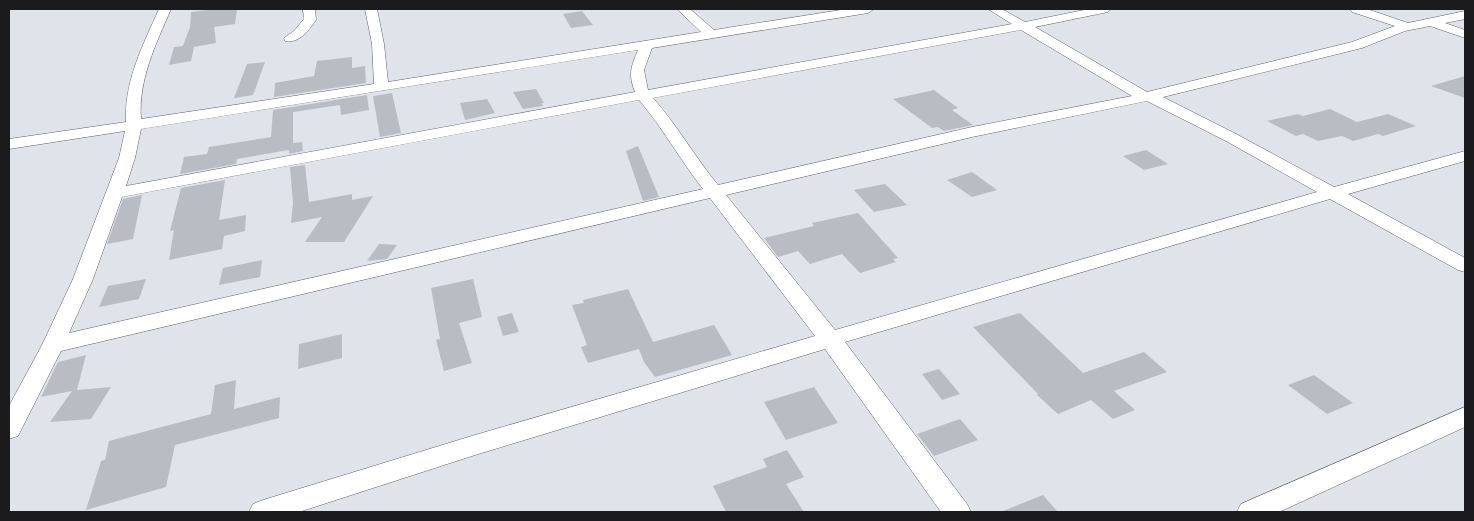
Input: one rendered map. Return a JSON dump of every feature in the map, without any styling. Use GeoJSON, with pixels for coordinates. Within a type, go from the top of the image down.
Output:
{"type":"FeatureCollection","features":[{"type":"Feature","properties":{"kind":"street"},"geometry":{"type":"LineString","coordinates":[[9,429],[53,345],[83,279],[115,193],[127,158],[134,125],[133,111],[140,66],[165,9]]}},
{"type":"Feature","properties":{"kind":"street"},"geometry":{"type":"LineString","coordinates":[[290,38],[298,34],[310,20],[310,9]]}},
{"type":"Feature","properties":{"kind":"street"},"geometry":{"type":"LineString","coordinates":[[371,9],[378,44],[381,87]]}},
{"type":"Feature","properties":{"kind":"street"},"geometry":{"type":"LineString","coordinates":[[683,9],[711,34]]}},
{"type":"Feature","properties":{"kind":"street"},"geometry":{"type":"LineString","coordinates":[[9,144],[646,46],[868,9]]}},
{"type":"Feature","properties":{"kind":"street"},"geometry":{"type":"LineString","coordinates":[[994,9],[1147,97],[1232,138],[1465,266]]}},
{"type":"Feature","properties":{"kind":"street"},"geometry":{"type":"LineString","coordinates":[[115,193],[643,95],[736,80],[1104,9]]}},
{"type":"Feature","properties":{"kind":"street"},"geometry":{"type":"LineString","coordinates":[[1356,9],[1408,27]]}},
{"type":"Feature","properties":{"kind":"street"},"geometry":{"type":"LineString","coordinates":[[53,345],[972,132],[1147,97],[1323,55],[1408,27],[1465,15]]}},
{"type":"Feature","properties":{"kind":"street"},"geometry":{"type":"LineString","coordinates":[[1431,22],[1465,34]]}},
{"type":"Feature","properties":{"kind":"street"},"geometry":{"type":"LineString","coordinates":[[646,46],[636,68],[635,76],[643,95],[665,121],[693,166],[830,339],[957,512]]}},
{"type":"Feature","properties":{"kind":"street"},"geometry":{"type":"LineString","coordinates":[[263,512],[475,445],[830,339],[1224,223],[1465,156]]}},
{"type":"Feature","properties":{"kind":"street"},"geometry":{"type":"LineString","coordinates":[[1251,512],[1465,416]]}},
{"type":"Feature","properties":{"kind":"building"},"geometry":{"type":"Polygon","coordinates":[[[237,9],[235,24],[214,27],[216,43],[194,47],[191,61],[169,65],[174,47],[183,46],[190,27],[191,12],[237,9]]]}},
{"type":"Feature","properties":{"kind":"building"},"geometry":{"type":"Polygon","coordinates":[[[582,11],[593,25],[571,28],[563,14],[582,11]]]}},
{"type":"Feature","properties":{"kind":"building"},"geometry":{"type":"Polygon","coordinates":[[[352,57],[352,68],[365,66],[366,83],[274,97],[275,83],[314,76],[317,61],[352,57]]]}},
{"type":"Feature","properties":{"kind":"building"},"geometry":{"type":"Polygon","coordinates":[[[265,62],[253,95],[234,98],[247,64],[265,62]]]}},
{"type":"Feature","properties":{"kind":"building"},"geometry":{"type":"Polygon","coordinates":[[[1465,76],[1465,98],[1431,86],[1465,76]]]}},
{"type":"Feature","properties":{"kind":"building"},"geometry":{"type":"Polygon","coordinates":[[[536,89],[544,103],[542,103],[543,106],[523,109],[513,92],[536,89]]]}},
{"type":"Feature","properties":{"kind":"building"},"geometry":{"type":"Polygon","coordinates":[[[934,90],[958,108],[952,110],[973,125],[944,131],[938,127],[932,128],[893,99],[934,90]]]}},
{"type":"Feature","properties":{"kind":"building"},"geometry":{"type":"Polygon","coordinates":[[[392,93],[401,133],[380,137],[373,96],[392,93]]]}},
{"type":"Feature","properties":{"kind":"building"},"geometry":{"type":"Polygon","coordinates":[[[367,95],[369,110],[341,115],[340,105],[293,112],[293,143],[302,142],[303,151],[289,154],[289,150],[237,159],[236,164],[180,174],[184,157],[207,154],[209,147],[271,137],[273,110],[367,95]]]}},
{"type":"Feature","properties":{"kind":"building"},"geometry":{"type":"Polygon","coordinates":[[[487,99],[495,113],[465,120],[460,103],[487,99]]]}},
{"type":"Feature","properties":{"kind":"building"},"geometry":{"type":"Polygon","coordinates":[[[1330,109],[1357,122],[1388,114],[1416,126],[1383,136],[1378,134],[1353,141],[1342,136],[1318,141],[1303,134],[1296,136],[1267,121],[1298,114],[1303,116],[1330,109]]]}},
{"type":"Feature","properties":{"kind":"building"},"geometry":{"type":"Polygon","coordinates":[[[638,146],[659,197],[643,201],[626,151],[638,146]]]}},
{"type":"Feature","properties":{"kind":"building"},"geometry":{"type":"Polygon","coordinates":[[[1146,150],[1168,164],[1144,170],[1123,156],[1146,150]]]}},
{"type":"Feature","properties":{"kind":"building"},"geometry":{"type":"Polygon","coordinates":[[[305,165],[309,202],[352,194],[352,200],[373,196],[344,242],[305,242],[322,217],[291,223],[293,203],[290,167],[305,165]]]}},
{"type":"Feature","properties":{"kind":"building"},"geometry":{"type":"Polygon","coordinates":[[[972,172],[997,190],[972,197],[947,180],[972,172]]]}},
{"type":"Feature","properties":{"kind":"building"},"geometry":{"type":"Polygon","coordinates":[[[225,180],[219,220],[246,215],[245,231],[224,236],[222,249],[169,260],[174,230],[170,231],[181,188],[225,180]]]}},
{"type":"Feature","properties":{"kind":"building"},"geometry":{"type":"Polygon","coordinates":[[[885,184],[907,205],[874,212],[854,190],[885,184]]]}},
{"type":"Feature","properties":{"kind":"building"},"geometry":{"type":"Polygon","coordinates":[[[142,195],[133,239],[107,244],[123,199],[142,195]]]}},
{"type":"Feature","properties":{"kind":"building"},"geometry":{"type":"Polygon","coordinates":[[[858,213],[898,258],[893,259],[896,262],[860,273],[842,254],[810,264],[798,251],[778,257],[764,238],[814,226],[812,223],[858,213]]]}},
{"type":"Feature","properties":{"kind":"building"},"geometry":{"type":"Polygon","coordinates":[[[379,244],[397,245],[387,259],[367,261],[379,244]]]}},
{"type":"Feature","properties":{"kind":"building"},"geometry":{"type":"Polygon","coordinates":[[[262,260],[260,277],[219,285],[223,268],[262,260]]]}},
{"type":"Feature","properties":{"kind":"building"},"geometry":{"type":"Polygon","coordinates":[[[146,279],[139,299],[99,307],[108,286],[146,279]]]}},
{"type":"Feature","properties":{"kind":"building"},"geometry":{"type":"Polygon","coordinates":[[[473,279],[482,317],[459,323],[472,363],[444,371],[436,340],[440,339],[431,288],[473,279]]]}},
{"type":"Feature","properties":{"kind":"building"},"geometry":{"type":"Polygon","coordinates":[[[628,289],[653,342],[714,325],[732,355],[655,377],[644,362],[639,349],[588,363],[581,347],[587,345],[572,305],[584,303],[583,300],[628,289]]]}},
{"type":"Feature","properties":{"kind":"building"},"geometry":{"type":"Polygon","coordinates":[[[512,313],[519,332],[503,336],[497,317],[512,313]]]}},
{"type":"Feature","properties":{"kind":"building"},"geometry":{"type":"Polygon","coordinates":[[[1020,313],[1083,373],[1144,352],[1167,372],[1114,391],[1135,410],[1113,419],[1091,400],[1058,414],[1037,395],[973,327],[1020,313]]]}},
{"type":"Feature","properties":{"kind":"building"},"geometry":{"type":"Polygon","coordinates":[[[342,334],[342,358],[298,369],[299,344],[342,334]]]}},
{"type":"Feature","properties":{"kind":"building"},"geometry":{"type":"Polygon","coordinates":[[[86,355],[77,390],[111,387],[91,419],[50,422],[72,391],[41,397],[58,362],[86,355]]]}},
{"type":"Feature","properties":{"kind":"building"},"geometry":{"type":"Polygon","coordinates":[[[939,369],[960,394],[942,400],[922,374],[939,369]]]}},
{"type":"Feature","properties":{"kind":"building"},"geometry":{"type":"Polygon","coordinates":[[[1314,375],[1353,403],[1327,414],[1288,385],[1314,375]]]}},
{"type":"Feature","properties":{"kind":"building"},"geometry":{"type":"Polygon","coordinates":[[[236,380],[234,409],[280,397],[279,418],[175,445],[166,487],[86,510],[101,461],[105,460],[109,441],[211,414],[215,385],[236,380]]]}},
{"type":"Feature","properties":{"kind":"building"},"geometry":{"type":"Polygon","coordinates":[[[814,387],[838,423],[786,440],[764,402],[814,387]]]}},
{"type":"Feature","properties":{"kind":"building"},"geometry":{"type":"Polygon","coordinates":[[[960,419],[978,440],[934,456],[917,434],[960,419]]]}},
{"type":"Feature","properties":{"kind":"building"},"geometry":{"type":"Polygon","coordinates":[[[787,450],[804,477],[786,484],[804,512],[726,512],[713,486],[767,467],[763,459],[787,450]]]}},
{"type":"Feature","properties":{"kind":"building"},"geometry":{"type":"Polygon","coordinates":[[[1043,495],[1058,512],[1003,512],[1003,511],[1043,495]]]}}]}
